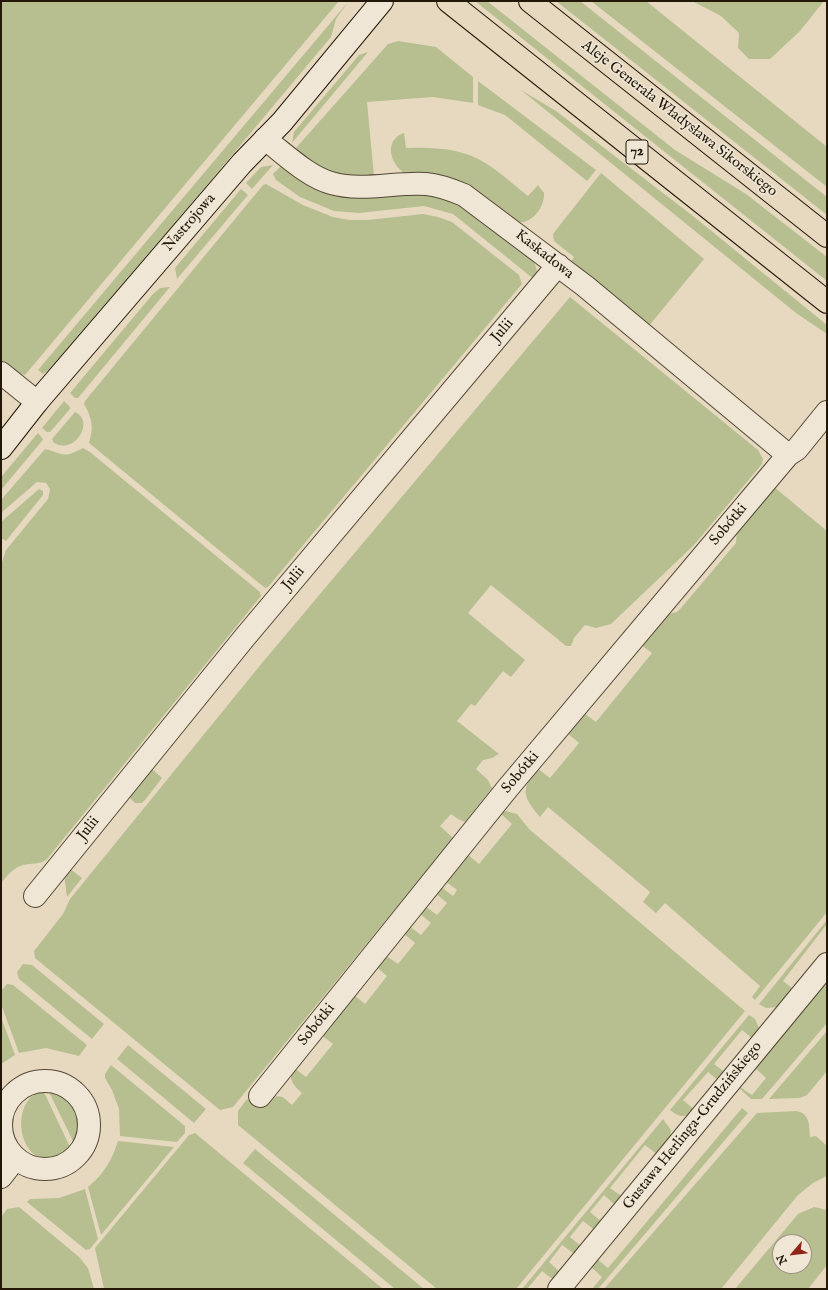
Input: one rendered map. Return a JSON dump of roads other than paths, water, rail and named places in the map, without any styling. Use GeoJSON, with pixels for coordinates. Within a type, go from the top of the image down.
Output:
{"type":"FeatureCollection","features":[{"type":"Feature","properties":{"kind":"main road","name":"72"},"geometry":{"type":"LineString","coordinates":[[448,1],[827,302]]}},
{"type":"Feature","properties":{"kind":"main road","name":"Aleje Generała Władysława Sikorskiego"},"geometry":{"type":"LineString","coordinates":[[530,1],[827,236]]}},
{"type":"Feature","properties":{"kind":"street","name":"Nastrojowa"},"geometry":{"type":"LineString","coordinates":[[1,448],[37,402],[242,163],[287,116],[382,1]]}},
{"type":"Feature","properties":{"kind":"street","name":"Kaskadowa"},"geometry":{"type":"LineString","coordinates":[[265,139],[310,172],[331,183],[354,188],[427,184],[454,190],[474,201],[558,266],[788,455]]}},
{"type":"Feature","properties":{"kind":"street","name":"Julii"},"geometry":{"type":"LineString","coordinates":[[35,896],[245,636],[558,266]]}},
{"type":"Feature","properties":{"kind":"street"},"geometry":{"type":"LineString","coordinates":[[1,373],[37,402]]}},
{"type":"Feature","properties":{"kind":"street","name":"Sobótki"},"geometry":{"type":"LineString","coordinates":[[260,1096],[507,788],[788,455],[797,449],[827,412]]}},
{"type":"Feature","properties":{"kind":"street","name":"Gustawa Herlinga-Grudzińskiego"},"geometry":{"type":"LineString","coordinates":[[559,1289],[827,964]]}},
{"type":"Feature","properties":{"kind":"street"},"geometry":{"type":"LineString","coordinates":[[1,1177],[15,1159]]}}]}
